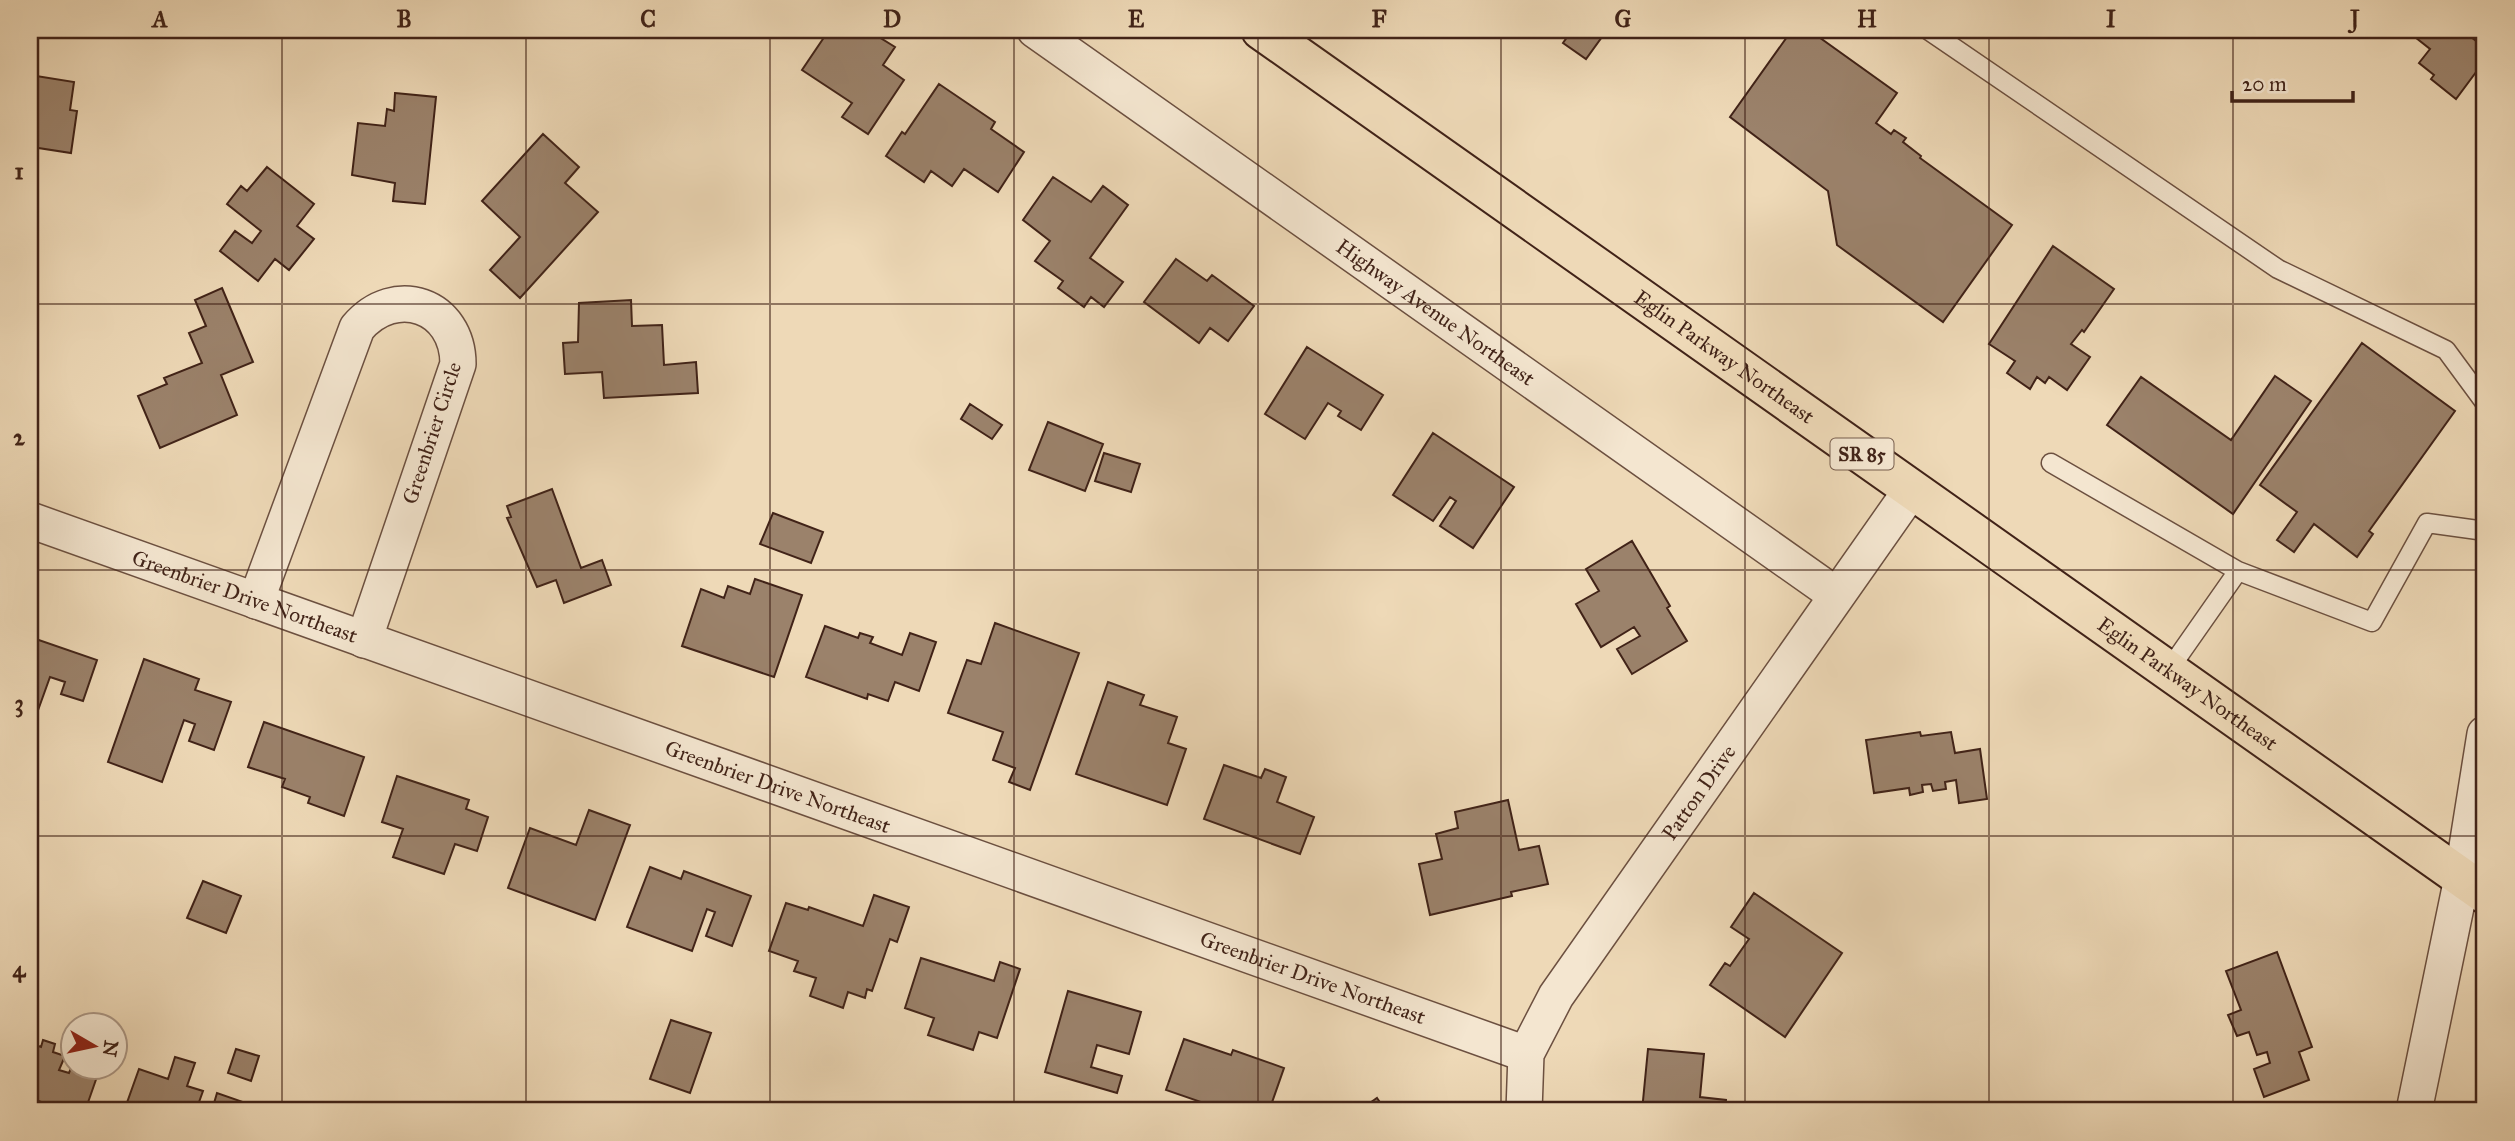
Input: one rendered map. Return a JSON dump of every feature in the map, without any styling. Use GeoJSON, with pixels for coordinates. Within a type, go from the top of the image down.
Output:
{"type":"FeatureCollection","features":[{"type":"Feature","properties":{"kind":"highway","name":"Eglin Parkway Northeast"},"geometry":{"type":"LineString","coordinates":[[1261,30],[2474,886]]}},
{"type":"Feature","properties":{"kind":"street","name":"Highway Avenue Northeast"},"geometry":{"type":"LineString","coordinates":[[1035,30],[1836,595]]}},
{"type":"Feature","properties":{"kind":"street","name":"Greenbrier Circle"},"geometry":{"type":"LineString","coordinates":[[256,601],[357,328],[367,316],[391,304],[420,305],[444,320],[458,347],[458,364],[364,640]]}},
{"type":"Feature","properties":{"kind":"street","name":"Patton Drive"},"geometry":{"type":"LineString","coordinates":[[1524,1111],[1526,1054],[1556,996],[1591,942],[1912,489]]}},
{"type":"Feature","properties":{"kind":"street","name":"Greenbrier Drive Northeast"},"geometry":{"type":"LineString","coordinates":[[30,520],[1526,1054]]}},
{"type":"Feature","properties":{"kind":"street"},"geometry":{"type":"LineString","coordinates":[[2414,1111],[2474,886],[2485,734]]}},
{"type":"Feature","properties":{"kind":"lane"},"geometry":{"type":"LineString","coordinates":[[1928,30],[2278,269],[2446,349],[2485,403]]}},
{"type":"Feature","properties":{"kind":"lane"},"geometry":{"type":"LineString","coordinates":[[2051,463],[2238,571],[2372,622],[2427,523],[2485,531]]}},
{"type":"Feature","properties":{"kind":"lane"},"geometry":{"type":"LineString","coordinates":[[2168,671],[2238,571]]}},
{"type":"Feature","properties":{"kind":"building"},"geometry":{"type":"Polygon","coordinates":[[[755,30],[774,30],[768,38],[755,30]]]}},
{"type":"Feature","properties":{"kind":"building"},"geometry":{"type":"Polygon","coordinates":[[[829,30],[881,30],[879,37],[895,47],[883,65],[904,80],[868,134],[842,117],[852,103],[802,70],[829,30]]]}},
{"type":"Feature","properties":{"kind":"building"},"geometry":{"type":"Polygon","coordinates":[[[1572,30],[1607,30],[1586,59],[1563,43],[1572,30]]]}},
{"type":"Feature","properties":{"kind":"building"},"geometry":{"type":"Polygon","coordinates":[[[1792,30],[1809,30],[1897,93],[1876,123],[1891,134],[1894,130],[1906,138],[1903,142],[1921,156],[1920,158],[2012,225],[1943,322],[1837,245],[1828,191],[1730,117],[1792,30]]]}},
{"type":"Feature","properties":{"kind":"building"},"geometry":{"type":"Polygon","coordinates":[[[2406,30],[2462,30],[2485,48],[2485,60],[2456,99],[2431,79],[2434,75],[2419,63],[2430,49],[2406,30]]]}},
{"type":"Feature","properties":{"kind":"building"},"geometry":{"type":"Polygon","coordinates":[[[30,75],[74,82],[70,110],[77,111],[71,153],[38,148],[35,175],[30,174],[30,75]]]}},
{"type":"Feature","properties":{"kind":"building"},"geometry":{"type":"Polygon","coordinates":[[[939,84],[995,122],[991,129],[1024,152],[998,192],[964,169],[952,186],[931,171],[924,182],[886,156],[902,132],[905,134],[939,84]]]}},
{"type":"Feature","properties":{"kind":"building"},"geometry":{"type":"Polygon","coordinates":[[[395,93],[436,97],[425,204],[393,201],[395,183],[352,175],[358,123],[385,126],[387,109],[394,111],[395,93]]]}},
{"type":"Feature","properties":{"kind":"building"},"geometry":{"type":"Polygon","coordinates":[[[543,134],[579,167],[565,183],[598,212],[520,298],[490,270],[520,237],[482,201],[543,134]]]}},
{"type":"Feature","properties":{"kind":"building"},"geometry":{"type":"Polygon","coordinates":[[[267,167],[314,204],[297,226],[314,239],[289,270],[275,259],[258,281],[220,251],[235,231],[252,243],[261,231],[227,204],[241,186],[247,191],[267,167]]]}},
{"type":"Feature","properties":{"kind":"building"},"geometry":{"type":"Polygon","coordinates":[[[1053,177],[1091,202],[1103,186],[1128,205],[1090,258],[1123,282],[1104,307],[1091,297],[1084,307],[1058,288],[1063,281],[1035,261],[1050,241],[1023,220],[1053,177]]]}},
{"type":"Feature","properties":{"kind":"building"},"geometry":{"type":"Polygon","coordinates":[[[2053,246],[2114,289],[2084,332],[2082,330],[2071,344],[2090,357],[2067,390],[2049,377],[2045,383],[2037,377],[2030,389],[2007,373],[2015,361],[1989,344],[2053,246]]]}},
{"type":"Feature","properties":{"kind":"building"},"geometry":{"type":"Polygon","coordinates":[[[1176,259],[1207,281],[1212,275],[1254,306],[1228,341],[1210,328],[1199,343],[1144,302],[1176,259]]]}},
{"type":"Feature","properties":{"kind":"building"},"geometry":{"type":"Polygon","coordinates":[[[222,288],[253,362],[221,375],[237,415],[160,448],[138,396],[167,384],[164,378],[202,363],[189,333],[206,326],[195,300],[222,288]]]}},
{"type":"Feature","properties":{"kind":"building"},"geometry":{"type":"Polygon","coordinates":[[[631,300],[632,326],[662,325],[664,365],[696,362],[698,393],[604,398],[602,372],[565,374],[563,343],[578,342],[579,303],[631,300]]]}},
{"type":"Feature","properties":{"kind":"building"},"geometry":{"type":"Polygon","coordinates":[[[2362,343],[2455,411],[2369,531],[2373,534],[2357,557],[2314,524],[2294,552],[2277,540],[2297,512],[2260,485],[2362,343]]]}},
{"type":"Feature","properties":{"kind":"building"},"geometry":{"type":"Polygon","coordinates":[[[1307,347],[1383,395],[1361,430],[1338,416],[1341,411],[1328,403],[1305,439],[1265,414],[1307,347]]]}},
{"type":"Feature","properties":{"kind":"building"},"geometry":{"type":"Polygon","coordinates":[[[2275,376],[2311,401],[2233,514],[2107,425],[2141,377],[2231,440],[2275,376]]]}},
{"type":"Feature","properties":{"kind":"building"},"geometry":{"type":"Polygon","coordinates":[[[970,404],[1002,425],[992,439],[961,419],[970,404]]]}},
{"type":"Feature","properties":{"kind":"building"},"geometry":{"type":"Polygon","coordinates":[[[1048,422],[1103,444],[1085,491],[1029,470],[1048,422]]]}},
{"type":"Feature","properties":{"kind":"building"},"geometry":{"type":"Polygon","coordinates":[[[1433,433],[1514,487],[1473,548],[1440,526],[1456,501],[1450,497],[1433,521],[1393,495],[1433,433]]]}},
{"type":"Feature","properties":{"kind":"building"},"geometry":{"type":"Polygon","coordinates":[[[1104,453],[1140,464],[1131,492],[1095,481],[1104,453]]]}},
{"type":"Feature","properties":{"kind":"building"},"geometry":{"type":"Polygon","coordinates":[[[552,489],[581,568],[602,560],[611,585],[564,603],[556,580],[537,587],[507,518],[511,517],[507,506],[552,489]]]}},
{"type":"Feature","properties":{"kind":"building"},"geometry":{"type":"Polygon","coordinates":[[[773,513],[823,532],[811,563],[760,544],[773,513]]]}},
{"type":"Feature","properties":{"kind":"building"},"geometry":{"type":"Polygon","coordinates":[[[1632,541],[1687,641],[1632,674],[1617,649],[1640,636],[1634,627],[1601,647],[1576,604],[1599,591],[1586,569],[1632,541]]]}},
{"type":"Feature","properties":{"kind":"building"},"geometry":{"type":"Polygon","coordinates":[[[755,579],[802,595],[774,677],[682,646],[701,589],[724,598],[728,586],[750,594],[755,579]]]}},
{"type":"Feature","properties":{"kind":"building"},"geometry":{"type":"Polygon","coordinates":[[[995,623],[1079,653],[1030,790],[1009,782],[1015,768],[993,760],[1003,732],[948,713],[967,660],[981,664],[995,623]]]}},
{"type":"Feature","properties":{"kind":"building"},"geometry":{"type":"Polygon","coordinates":[[[825,626],[858,638],[860,633],[873,637],[870,643],[902,655],[910,633],[936,642],[919,691],[895,682],[888,701],[868,694],[867,699],[806,677],[825,626]]]}},
{"type":"Feature","properties":{"kind":"building"},"geometry":{"type":"Polygon","coordinates":[[[30,637],[97,660],[83,701],[61,694],[65,682],[50,677],[32,727],[30,637]]]}},
{"type":"Feature","properties":{"kind":"building"},"geometry":{"type":"Polygon","coordinates":[[[144,659],[199,679],[195,690],[231,702],[214,750],[189,741],[195,724],[184,720],[162,782],[108,762],[144,659]]]}},
{"type":"Feature","properties":{"kind":"building"},"geometry":{"type":"Polygon","coordinates":[[[1108,682],[1144,695],[1140,705],[1177,717],[1168,743],[1186,749],[1167,805],[1076,774],[1108,682]]]}},
{"type":"Feature","properties":{"kind":"building"},"geometry":{"type":"Polygon","coordinates":[[[264,722],[364,757],[344,816],[308,803],[310,797],[282,787],[285,779],[248,767],[264,722]]]}},
{"type":"Feature","properties":{"kind":"building"},"geometry":{"type":"Polygon","coordinates":[[[1920,732],[1921,736],[1951,732],[1955,753],[1980,749],[1987,799],[1959,803],[1956,780],[1945,782],[1946,789],[1933,791],[1931,784],[1922,785],[1923,792],[1910,795],[1909,788],[1874,793],[1866,740],[1920,732]]]}},
{"type":"Feature","properties":{"kind":"building"},"geometry":{"type":"Polygon","coordinates":[[[1224,765],[1261,778],[1265,769],[1286,777],[1277,802],[1314,817],[1300,854],[1204,819],[1224,765]]]}},
{"type":"Feature","properties":{"kind":"building"},"geometry":{"type":"Polygon","coordinates":[[[397,776],[469,800],[466,809],[488,817],[477,851],[455,844],[444,874],[393,857],[403,829],[382,822],[397,776]]]}},
{"type":"Feature","properties":{"kind":"building"},"geometry":{"type":"Polygon","coordinates":[[[1508,800],[1519,850],[1539,846],[1548,884],[1511,892],[1512,896],[1430,915],[1419,864],[1442,859],[1436,834],[1458,828],[1455,812],[1508,800]]]}},
{"type":"Feature","properties":{"kind":"building"},"geometry":{"type":"Polygon","coordinates":[[[589,810],[630,825],[595,920],[508,888],[530,828],[576,845],[589,810]]]}},
{"type":"Feature","properties":{"kind":"building"},"geometry":{"type":"Polygon","coordinates":[[[650,867],[681,879],[684,871],[751,896],[732,946],[706,936],[715,912],[707,909],[692,951],[627,927],[650,867]]]}},
{"type":"Feature","properties":{"kind":"building"},"geometry":{"type":"Polygon","coordinates":[[[203,881],[241,896],[226,933],[187,918],[203,881]]]}},
{"type":"Feature","properties":{"kind":"building"},"geometry":{"type":"Polygon","coordinates":[[[1754,893],[1842,953],[1785,1037],[1710,985],[1725,963],[1730,966],[1749,939],[1731,927],[1754,893]]]}},
{"type":"Feature","properties":{"kind":"building"},"geometry":{"type":"Polygon","coordinates":[[[874,895],[909,907],[897,942],[890,939],[872,991],[867,989],[865,998],[848,992],[843,1008],[810,996],[816,978],[794,971],[798,961],[769,951],[786,903],[808,910],[809,907],[863,926],[874,895]]]}},
{"type":"Feature","properties":{"kind":"building"},"geometry":{"type":"Polygon","coordinates":[[[2277,952],[2312,1047],[2299,1052],[2309,1080],[2264,1097],[2254,1069],[2270,1063],[2267,1052],[2257,1055],[2249,1032],[2237,1036],[2228,1015],[2241,1010],[2226,971],[2277,952]]]}},
{"type":"Feature","properties":{"kind":"building"},"geometry":{"type":"Polygon","coordinates":[[[921,958],[994,981],[1000,962],[1020,969],[997,1038],[979,1032],[973,1050],[928,1035],[934,1018],[905,1008],[921,958]]]}},
{"type":"Feature","properties":{"kind":"building"},"geometry":{"type":"Polygon","coordinates":[[[1068,991],[1141,1012],[1129,1054],[1097,1045],[1091,1067],[1122,1076],[1117,1093],[1045,1072],[1068,991]]]}},
{"type":"Feature","properties":{"kind":"building"},"geometry":{"type":"Polygon","coordinates":[[[671,1020],[711,1033],[690,1093],[650,1079],[671,1020]]]}},
{"type":"Feature","properties":{"kind":"building"},"geometry":{"type":"Polygon","coordinates":[[[1184,1039],[1231,1055],[1233,1050],[1284,1068],[1269,1111],[1201,1111],[1204,1103],[1166,1090],[1184,1039]]]}},
{"type":"Feature","properties":{"kind":"building"},"geometry":{"type":"Polygon","coordinates":[[[43,1040],[55,1044],[53,1052],[60,1054],[60,1082],[95,1082],[85,1111],[63,1103],[61,1109],[30,1098],[30,1043],[41,1047],[43,1040]]]}},
{"type":"Feature","properties":{"kind":"building"},"geometry":{"type":"Polygon","coordinates":[[[236,1049],[259,1056],[251,1081],[228,1073],[236,1049]]]}},
{"type":"Feature","properties":{"kind":"building"},"geometry":{"type":"Polygon","coordinates":[[[1648,1049],[1704,1054],[1700,1097],[1726,1100],[1725,1111],[1642,1111],[1648,1049]]]}},
{"type":"Feature","properties":{"kind":"building"},"geometry":{"type":"Polygon","coordinates":[[[175,1057],[195,1063],[187,1086],[203,1091],[198,1105],[212,1110],[217,1093],[243,1102],[240,1111],[124,1111],[139,1069],[168,1079],[175,1057]]]}},
{"type":"Feature","properties":{"kind":"building"},"geometry":{"type":"Polygon","coordinates":[[[1377,1098],[1386,1111],[1358,1111],[1374,1100],[1377,1098]]]}}]}
